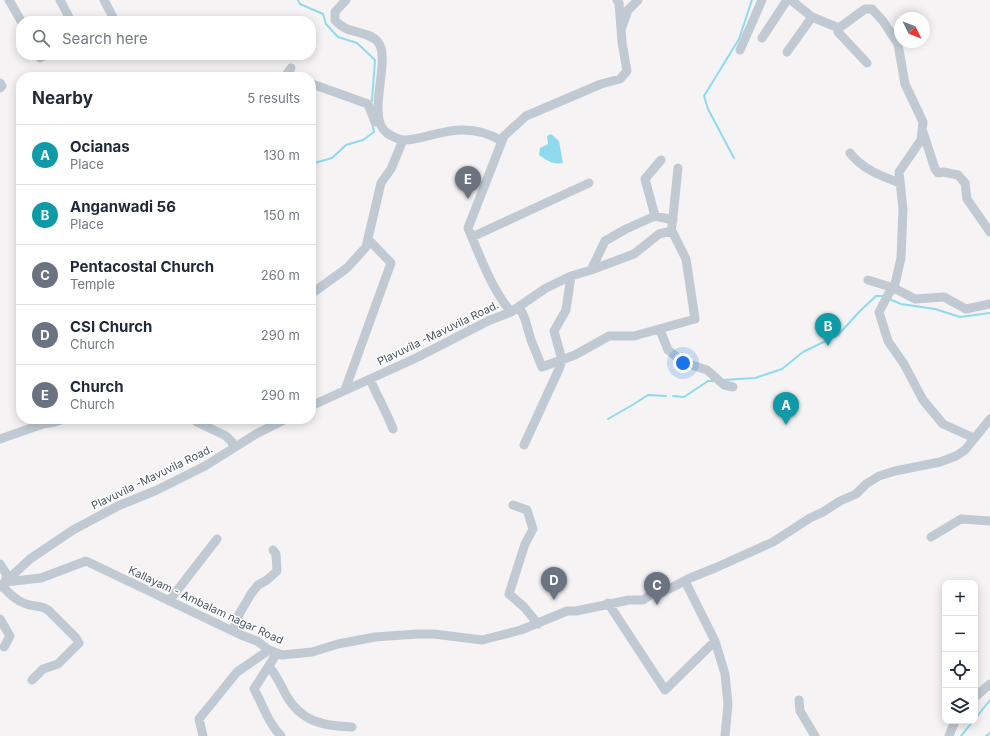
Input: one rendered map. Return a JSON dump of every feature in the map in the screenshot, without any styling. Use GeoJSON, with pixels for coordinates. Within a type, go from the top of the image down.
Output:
{"type":"FeatureCollection","features":[{"type":"Feature","properties":{"kind":"street"},"geometry":{"type":"LineString","coordinates":[[9,0],[18,16]]}},
{"type":"Feature","properties":{"kind":"street"},"geometry":{"type":"LineString","coordinates":[[60,0],[68,16]]}},
{"type":"Feature","properties":{"kind":"street"},"geometry":{"type":"LineString","coordinates":[[104,0],[112,16]]}},
{"type":"Feature","properties":{"kind":"street"},"geometry":{"type":"LineString","coordinates":[[346,0],[335,12],[335,20],[347,29],[363,33],[379,42],[382,53],[377,108],[379,120],[384,130],[388,134],[403,140]]}},
{"type":"Feature","properties":{"kind":"street"},"geometry":{"type":"LineString","coordinates":[[621,32],[628,10],[638,0]]}},
{"type":"Feature","properties":{"kind":"street"},"geometry":{"type":"LineString","coordinates":[[740,50],[762,0]]}},
{"type":"Feature","properties":{"kind":"street"},"geometry":{"type":"LineString","coordinates":[[762,38],[787,0]]}},
{"type":"Feature","properties":{"kind":"street"},"geometry":{"type":"LineString","coordinates":[[791,0],[812,17],[839,28]]}},
{"type":"Feature","properties":{"kind":"street"},"geometry":{"type":"LineString","coordinates":[[618,1],[628,10]]}},
{"type":"Feature","properties":{"kind":"street","name":"Plavuvila -Mavuvila Road."},"geometry":{"type":"LineString","coordinates":[[316,404],[418,357],[488,321],[511,312],[503,302],[468,228],[501,138],[526,116],[602,84],[620,79],[627,71],[618,1]]}},
{"type":"Feature","properties":{"kind":"street"},"geometry":{"type":"LineString","coordinates":[[839,28],[865,9],[872,9],[883,21],[898,44],[905,84],[923,122],[922,140],[899,172],[903,209],[901,258],[889,295],[878,312],[888,341],[904,364],[923,400],[943,424],[974,438]]}},
{"type":"Feature","properties":{"kind":"street"},"geometry":{"type":"LineString","coordinates":[[787,52],[812,17]]}},
{"type":"Feature","properties":{"kind":"street"},"geometry":{"type":"LineString","coordinates":[[839,28],[838,32],[867,63]]}},
{"type":"Feature","properties":{"kind":"street"},"geometry":{"type":"LineString","coordinates":[[288,72],[290,68]]}},
{"type":"Feature","properties":{"kind":"street"},"geometry":{"type":"LineString","coordinates":[[0,83],[2,86],[0,88]]}},
{"type":"Feature","properties":{"kind":"street"},"geometry":{"type":"LineString","coordinates":[[316,85],[358,99],[368,104],[376,126],[381,134],[397,141],[446,131],[464,130],[485,132],[501,138]]}},
{"type":"Feature","properties":{"kind":"street"},"geometry":{"type":"LineString","coordinates":[[922,130],[925,134],[932,162],[938,173],[943,172],[958,175],[965,183],[967,199],[988,226]]}},
{"type":"Feature","properties":{"kind":"street"},"geometry":{"type":"LineString","coordinates":[[316,290],[347,268],[366,247],[381,183],[391,169],[403,140]]}},
{"type":"Feature","properties":{"kind":"street"},"geometry":{"type":"LineString","coordinates":[[850,153],[856,160],[867,168],[881,176],[900,183]]}},
{"type":"Feature","properties":{"kind":"street"},"geometry":{"type":"LineString","coordinates":[[656,216],[645,179],[661,160]]}},
{"type":"Feature","properties":{"kind":"street"},"geometry":{"type":"LineString","coordinates":[[519,306],[525,319],[541,367],[575,355],[609,336],[634,336],[660,330],[695,319],[686,258],[672,231],[678,168]]}},
{"type":"Feature","properties":{"kind":"street"},"geometry":{"type":"LineString","coordinates":[[472,237],[589,183]]}},
{"type":"Feature","properties":{"kind":"street"},"geometry":{"type":"LineString","coordinates":[[591,270],[605,241],[626,229],[656,216],[673,220]]}},
{"type":"Feature","properties":{"kind":"street"},"geometry":{"type":"LineString","coordinates":[[511,312],[546,288],[571,276],[634,254],[659,234],[672,231]]}},
{"type":"Feature","properties":{"kind":"street"},"geometry":{"type":"LineString","coordinates":[[345,390],[391,263],[368,239]]}},
{"type":"Feature","properties":{"kind":"street"},"geometry":{"type":"LineString","coordinates":[[524,445],[562,360],[554,331],[566,310],[571,276]]}},
{"type":"Feature","properties":{"kind":"street"},"geometry":{"type":"LineString","coordinates":[[868,280],[889,295],[914,299],[944,297],[966,309],[990,304]]}},
{"type":"Feature","properties":{"kind":"street"},"geometry":{"type":"LineString","coordinates":[[660,330],[668,350],[683,362],[707,370],[720,382],[733,387]]}},
{"type":"Feature","properties":{"kind":"street"},"geometry":{"type":"LineString","coordinates":[[370,379],[378,399],[387,413],[393,428]]}},
{"type":"Feature","properties":{"kind":"street","name":"Kallayam - Ambalam nagar Road"},"geometry":{"type":"LineString","coordinates":[[2,585],[41,578],[86,561],[241,635],[257,641],[282,655],[312,652],[338,644],[362,640],[417,634],[434,634],[482,640],[503,636],[538,624],[567,611],[576,611],[629,600],[643,600],[653,593],[669,589],[685,580],[774,542],[810,518],[856,494],[866,484],[879,476],[940,462],[956,456],[965,450],[990,419]]}},
{"type":"Feature","properties":{"kind":"street"},"geometry":{"type":"LineString","coordinates":[[0,438],[43,424]]}},
{"type":"Feature","properties":{"kind":"street"},"geometry":{"type":"LineString","coordinates":[[201,424],[226,436],[232,442],[234,448]]}},
{"type":"Feature","properties":{"kind":"street","name":"Plavuvila -Mavuvila Road."},"geometry":{"type":"LineString","coordinates":[[2,585],[30,559],[74,530],[118,506],[157,490],[205,466],[256,434],[276,424]]}},
{"type":"Feature","properties":{"kind":"street"},"geometry":{"type":"LineString","coordinates":[[513,505],[527,510],[533,529],[525,544],[509,594],[538,624]]}},
{"type":"Feature","properties":{"kind":"street"},"geometry":{"type":"LineString","coordinates":[[932,537],[960,519],[990,522]]}},
{"type":"Feature","properties":{"kind":"street"},"geometry":{"type":"LineString","coordinates":[[169,601],[217,539]]}},
{"type":"Feature","properties":{"kind":"street"},"geometry":{"type":"LineString","coordinates":[[233,630],[238,616],[251,594],[258,585],[267,580],[277,571],[276,554],[274,550]]}},
{"type":"Feature","properties":{"kind":"street"},"geometry":{"type":"LineString","coordinates":[[0,564],[7,575],[2,585],[13,597],[25,604],[43,606],[76,638],[79,644],[58,664],[43,669],[32,680]]}},
{"type":"Feature","properties":{"kind":"street"},"geometry":{"type":"LineString","coordinates":[[685,580],[715,641],[725,674],[728,704],[725,736]]}},
{"type":"Feature","properties":{"kind":"street"},"geometry":{"type":"LineString","coordinates":[[608,604],[665,690],[715,641]]}},
{"type":"Feature","properties":{"kind":"street"},"geometry":{"type":"LineString","coordinates":[[0,619],[10,636],[4,647]]}},
{"type":"Feature","properties":{"kind":"street"},"geometry":{"type":"LineString","coordinates":[[273,651],[269,666],[254,689],[263,705],[266,716],[281,736]]}},
{"type":"Feature","properties":{"kind":"street"},"geometry":{"type":"LineString","coordinates":[[203,736],[199,719],[238,672],[273,651]]}},
{"type":"Feature","properties":{"kind":"street"},"geometry":{"type":"LineString","coordinates":[[269,666],[278,677],[286,696],[296,710],[320,724],[352,726]]}},
{"type":"Feature","properties":{"kind":"street"},"geometry":{"type":"LineString","coordinates":[[978,694],[990,684]]}},
{"type":"Feature","properties":{"kind":"street"},"geometry":{"type":"LineString","coordinates":[[799,700],[800,711],[815,736]]}},
{"type":"Feature","properties":{"kind":"street"},"geometry":{"type":"LineString","coordinates":[[948,736],[954,724]]}},
{"type":"Feature","properties":{"kind":"water"},"geometry":{"type":"Polygon","coordinates":[[[551,134],[559,141],[563,163],[553,163],[539,155],[540,148],[548,144],[547,136],[551,134]]]}},
{"type":"Feature","properties":{"kind":"waterway"},"geometry":{"type":"LineString","coordinates":[[298,0],[300,4],[323,14],[326,24],[338,37],[357,43],[375,60],[372,101]]}},
{"type":"Feature","properties":{"kind":"waterway"},"geometry":{"type":"LineString","coordinates":[[734,158],[708,109],[704,96],[739,39],[752,0]]}},
{"type":"Feature","properties":{"kind":"waterway"},"geometry":{"type":"LineString","coordinates":[[316,163],[332,158],[346,145],[363,140],[374,132],[372,123]]}},
{"type":"Feature","properties":{"kind":"waterway"},"geometry":{"type":"LineString","coordinates":[[723,380],[755,378],[782,369],[803,352],[838,335],[876,296],[885,297]]}},
{"type":"Feature","properties":{"kind":"waterway"},"geometry":{"type":"LineString","coordinates":[[889,299],[901,304],[935,309],[960,317],[990,313]]}},
{"type":"Feature","properties":{"kind":"waterway"},"geometry":{"type":"LineString","coordinates":[[673,396],[684,397],[708,381],[715,381]]}},
{"type":"Feature","properties":{"kind":"waterway"},"geometry":{"type":"LineString","coordinates":[[608,419],[648,395],[666,396]]}},
{"type":"Feature","properties":{"kind":"waterway"},"geometry":{"type":"LineString","coordinates":[[978,715],[990,700]]}},
{"type":"Feature","properties":{"kind":"waterway"},"geometry":{"type":"LineString","coordinates":[[961,736],[971,724]]}},
{"type":"Feature","properties":{"kind":"waterway"},"geometry":{"type":"LineString","coordinates":[[986,736],[990,733]]}},
{"type":"Feature","properties":{"kind":"place","name":"Church"},"geometry":{"type":"Point","coordinates":[468,199]}},
{"type":"Feature","properties":{"kind":"place","name":"Anganwadi 56"},"geometry":{"type":"Point","coordinates":[828,346]}},
{"type":"Feature","properties":{"kind":"place","name":"Ocianas"},"geometry":{"type":"Point","coordinates":[786,425]}},
{"type":"Feature","properties":{"kind":"place","name":"CSI Church"},"geometry":{"type":"Point","coordinates":[554,600]}},
{"type":"Feature","properties":{"kind":"place","name":"Pentacostal Church"},"geometry":{"type":"Point","coordinates":[657,605]}}]}
